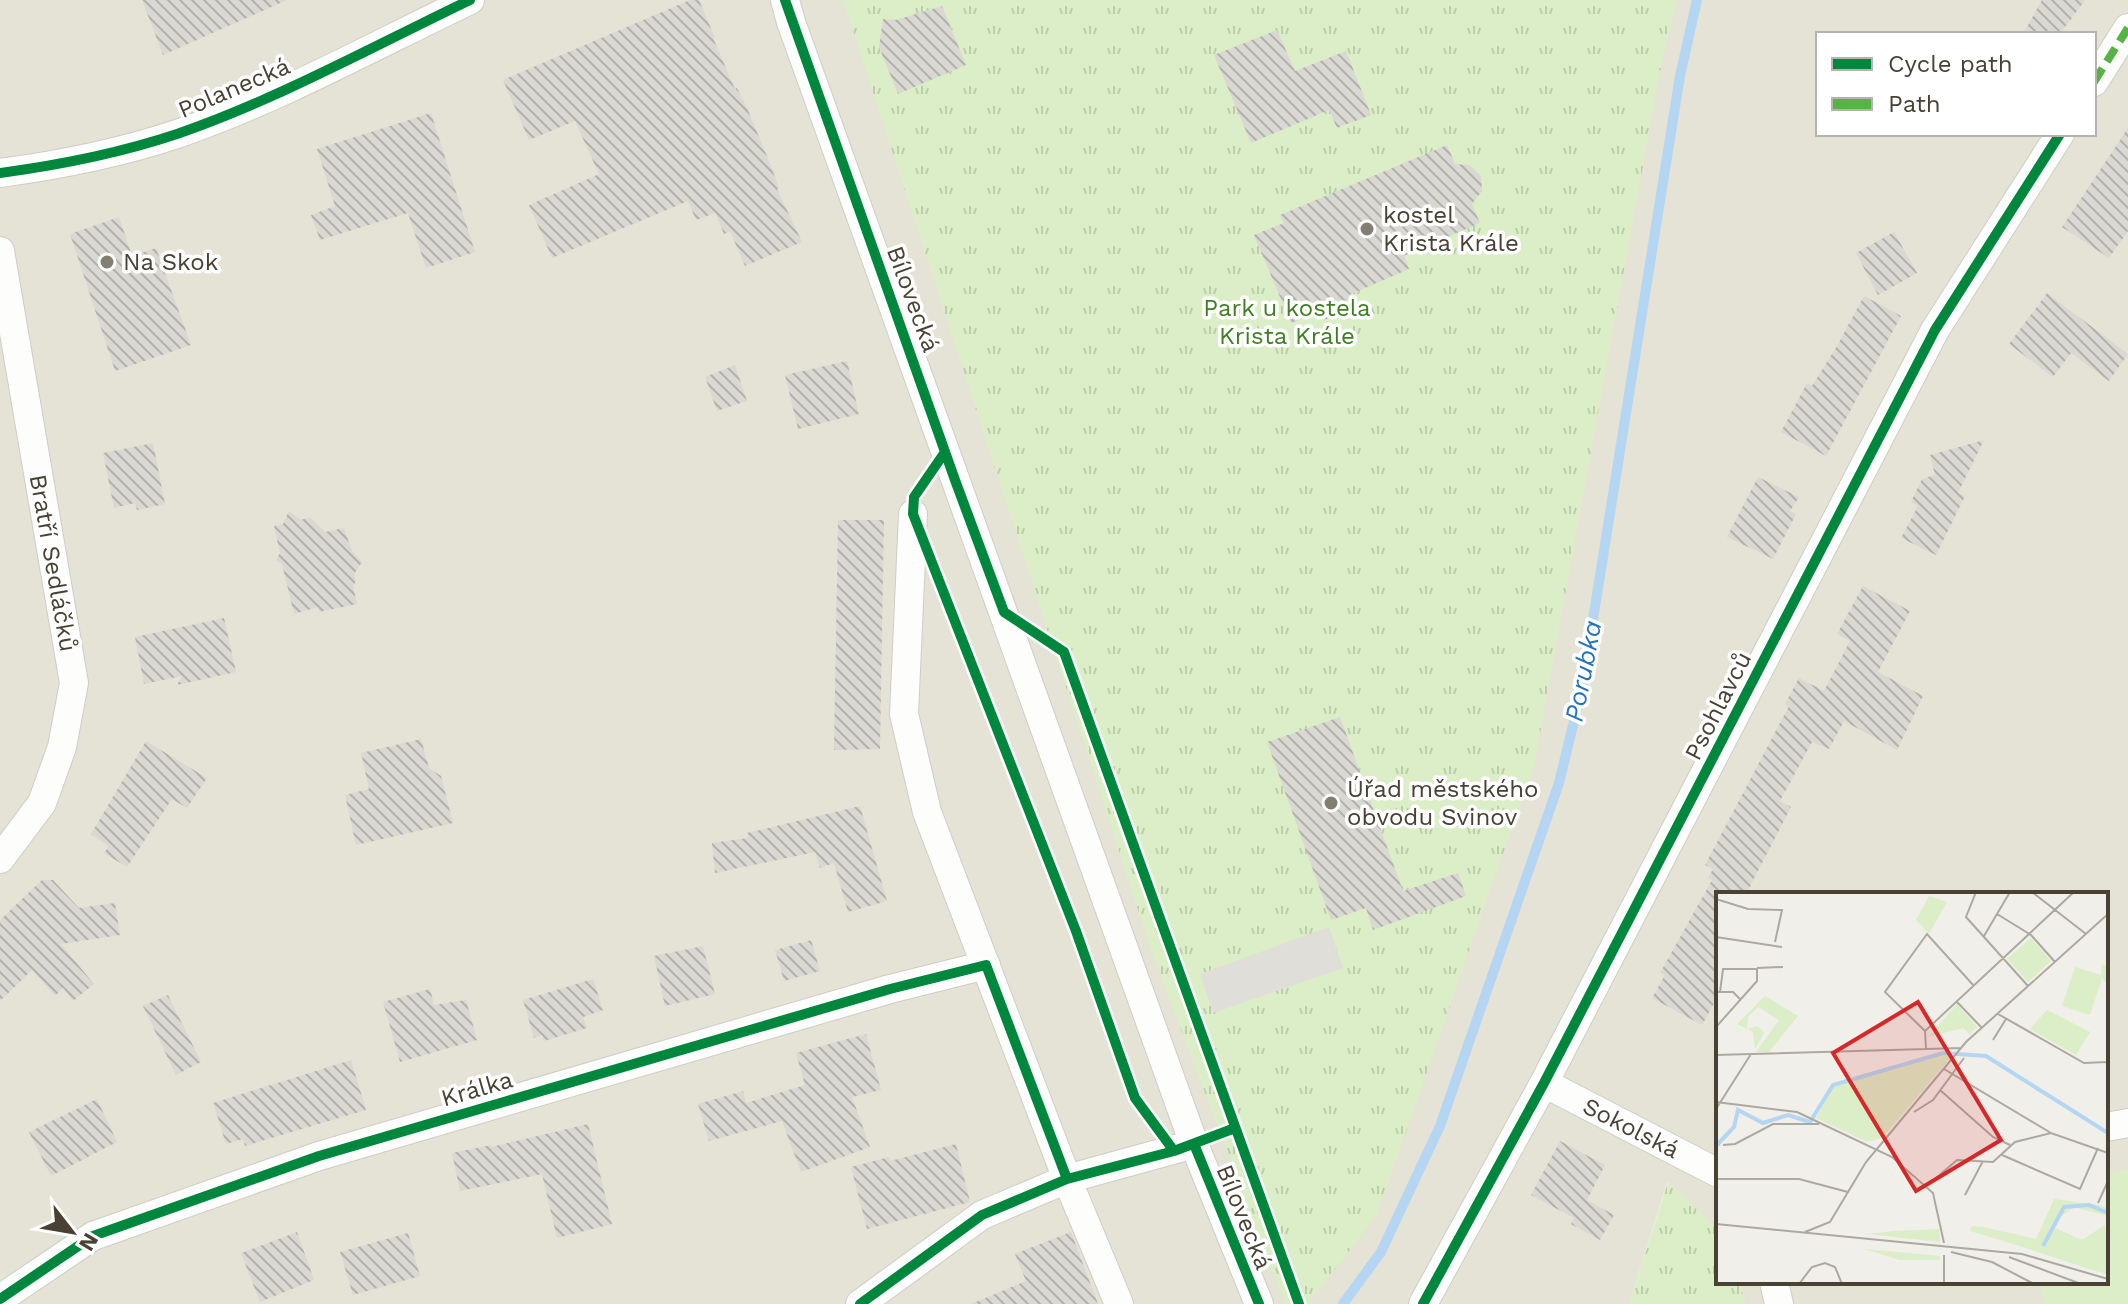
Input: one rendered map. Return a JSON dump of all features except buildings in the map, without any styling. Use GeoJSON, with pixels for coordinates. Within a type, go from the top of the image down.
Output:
{"type":"FeatureCollection","features":[{"type":"Feature","properties":{"kind":"street","name":"Polanecká"},"geometry":{"type":"LineString","coordinates":[[0,173],[84,159],[192,129],[283,90],[470,0]]}},
{"type":"Feature","properties":{"kind":"street"},"geometry":{"type":"LineString","coordinates":[[768,0],[789,7]]}},
{"type":"Feature","properties":{"kind":"street","name":"Bílovecká"},"geometry":{"type":"LineString","coordinates":[[789,7],[1194,1144],[1259,1304]]}},
{"type":"Feature","properties":{"kind":"street"},"geometry":{"type":"LineString","coordinates":[[2096,79],[2128,28]]}},
{"type":"Feature","properties":{"kind":"street","name":"Psohlavců"},"geometry":{"type":"LineString","coordinates":[[1423,1304],[1544,1083],[1935,330],[2059,136]]}},
{"type":"Feature","properties":{"kind":"street","name":"Bratří Sedláčků"},"geometry":{"type":"LineString","coordinates":[[0,251],[74,683],[62,747],[42,803],[0,859]]}},
{"type":"Feature","properties":{"kind":"street"},"geometry":{"type":"LineString","coordinates":[[913,514],[904,714],[927,812],[1067,1179],[1119,1304]]}},
{"type":"Feature","properties":{"kind":"street","name":"Králka"},"geometry":{"type":"LineString","coordinates":[[0,1299],[93,1236],[319,1156],[890,989],[986,965]]}},
{"type":"Feature","properties":{"kind":"street","name":"Sokolská"},"geometry":{"type":"LineString","coordinates":[[1544,1083],[1716,1172]]}},
{"type":"Feature","properties":{"kind":"street"},"geometry":{"type":"LineString","coordinates":[[2108,1127],[2128,1123]]}},
{"type":"Feature","properties":{"kind":"street"},"geometry":{"type":"LineString","coordinates":[[860,1304],[982,1215],[1067,1179],[1194,1144]]}},
{"type":"Feature","properties":{"kind":"street"},"geometry":{"type":"LineString","coordinates":[[1774,1284],[1779,1304]]}},
{"type":"Feature","properties":{"kind":"shaded area"},"geometry":{"type":"Polygon","coordinates":[[[0,0],[2128,0],[2128,1304],[1745,1304],[1740,1284],[2108,1284],[2108,892],[1716,892],[1716,1228],[1667,1182],[1629,1304],[0,1304],[0,0]]]}},
{"type":"Feature","properties":{"kind":"shaded area"},"geometry":{"type":"Polygon","coordinates":[[[1329,927],[1343,968],[1213,1013],[1200,974],[1329,927]]]}},
{"type":"Feature","properties":{"kind":"green space","name":"Park u kostela Krista Krále"},"geometry":{"type":"Polygon","coordinates":[[[843,0],[1677,0],[1660,72],[1535,762],[1377,1215],[1308,1304],[1285,1304],[1152,953],[843,0]]]}},
{"type":"Feature","properties":{"kind":"green space"},"geometry":{"type":"Polygon","coordinates":[[[2128,1169],[2128,1304],[2044,1304],[2040,1284],[2108,1284],[2108,1174],[2128,1169]]]}},
{"type":"Feature","properties":{"kind":"green space"},"geometry":{"type":"Polygon","coordinates":[[[1668,1182],[1716,1228],[1716,1284],[1740,1284],[1745,1304],[1629,1304],[1668,1182]]]}},
{"type":"Feature","properties":{"kind":"waterway","name":"Porubka"},"geometry":{"type":"LineString","coordinates":[[1343,1304],[1381,1252],[1440,1126],[1559,783],[1582,688],[1680,76],[1697,0]]}},
{"type":"Feature","properties":{"kind":"marked path"},"geometry":{"type":"LineString","coordinates":[[2096,79],[2128,28]]}},
{"type":"Feature","properties":{"kind":"cycle path"},"geometry":{"type":"LineString","coordinates":[[0,173],[90,158],[177,134],[289,88],[470,0]]}},
{"type":"Feature","properties":{"kind":"cycle path"},"geometry":{"type":"LineString","coordinates":[[785,0],[1004,612],[1064,652],[1299,1304]]}},
{"type":"Feature","properties":{"kind":"cycle path"},"geometry":{"type":"LineString","coordinates":[[1423,1304],[1544,1083],[1935,330],[2059,136]]}},
{"type":"Feature","properties":{"kind":"cycle path"},"geometry":{"type":"LineString","coordinates":[[945,452],[914,497],[913,514],[1076,931],[1135,1098],[1174,1151]]}},
{"type":"Feature","properties":{"kind":"cycle path"},"geometry":{"type":"LineString","coordinates":[[0,1299],[93,1236],[319,1156],[890,989],[986,965],[1067,1179]]}},
{"type":"Feature","properties":{"kind":"cycle path"},"geometry":{"type":"LineString","coordinates":[[860,1304],[982,1215],[1067,1179],[1174,1151],[1235,1128]]}},
{"type":"Feature","properties":{"kind":"cycle path"},"geometry":{"type":"LineString","coordinates":[[1194,1144],[1259,1304]]}},
{"type":"Feature","properties":{"kind":"place","name":"kostel Krista Krále"},"geometry":{"type":"Point","coordinates":[1367,229]}},
{"type":"Feature","properties":{"kind":"place","name":"Na Skok"},"geometry":{"type":"Point","coordinates":[107,262]}},
{"type":"Feature","properties":{"kind":"place","name":"Úřad městského obvodu Svinov"},"geometry":{"type":"Point","coordinates":[1331,803]}}]}
